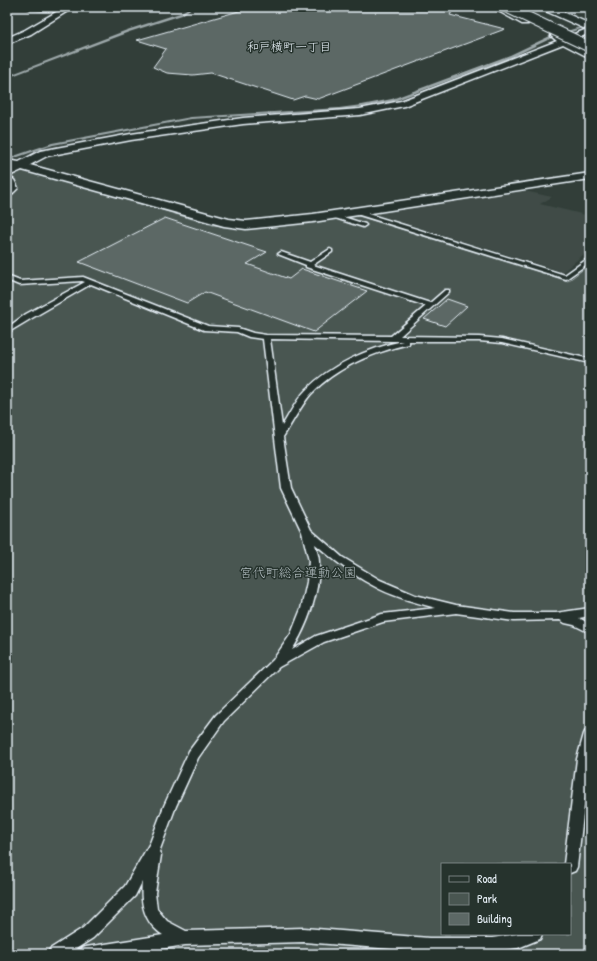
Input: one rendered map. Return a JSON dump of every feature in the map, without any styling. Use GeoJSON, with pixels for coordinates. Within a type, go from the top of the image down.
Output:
{"type":"FeatureCollection","features":[{"type":"Feature","properties":{"kind":"main road"},"geometry":{"type":"LineString","coordinates":[[506,7],[590,47]]}},
{"type":"Feature","properties":{"kind":"main road"},"geometry":{"type":"LineString","coordinates":[[524,7],[590,38]]}},
{"type":"Feature","properties":{"kind":"main road"},"geometry":{"type":"LineString","coordinates":[[544,7],[590,29]]}},
{"type":"Feature","properties":{"kind":"street"},"geometry":{"type":"LineString","coordinates":[[30,7],[68,8]]}},
{"type":"Feature","properties":{"kind":"street"},"geometry":{"type":"LineString","coordinates":[[494,7],[563,40],[590,55]]}},
{"type":"Feature","properties":{"kind":"street"},"geometry":{"type":"LineString","coordinates":[[7,41],[28,32],[68,8]]}},
{"type":"Feature","properties":{"kind":"street"},"geometry":{"type":"LineString","coordinates":[[7,174],[44,153],[131,136],[243,121],[360,112],[386,108],[404,103],[514,61],[590,29]]}},
{"type":"Feature","properties":{"kind":"street"},"geometry":{"type":"LineString","coordinates":[[7,162],[228,223],[246,225],[590,176]]}},
{"type":"Feature","properties":{"kind":"lane"},"geometry":{"type":"LineString","coordinates":[[7,177],[12,181],[15,188],[7,197]]}},
{"type":"Feature","properties":{"kind":"lane"},"geometry":{"type":"LineString","coordinates":[[352,211],[566,277],[590,259]]}},
{"type":"Feature","properties":{"kind":"lane"},"geometry":{"type":"LineString","coordinates":[[331,214],[363,225]]}},
{"type":"Feature","properties":{"kind":"lane"},"geometry":{"type":"LineString","coordinates":[[310,264],[330,251]]}},
{"type":"Feature","properties":{"kind":"lane"},"geometry":{"type":"LineString","coordinates":[[281,254],[310,264]]}},
{"type":"Feature","properties":{"kind":"lane"},"geometry":{"type":"LineString","coordinates":[[310,264],[308,266],[430,305]]}},
{"type":"Feature","properties":{"kind":"lane"},"geometry":{"type":"LineString","coordinates":[[7,278],[19,283],[83,279],[208,328],[238,330],[252,336],[479,339],[502,341],[590,361]]}},
{"type":"Feature","properties":{"kind":"lane"},"geometry":{"type":"LineString","coordinates":[[7,331],[28,316],[90,282]]}},
{"type":"Feature","properties":{"kind":"lane"},"geometry":{"type":"LineString","coordinates":[[392,339],[447,291]]}},
{"type":"Feature","properties":{"kind":"lane"},"geometry":{"type":"LineString","coordinates":[[185,938],[161,926],[149,910],[148,884],[156,846],[170,806],[192,755],[220,718],[275,664],[296,636],[308,602],[312,582],[314,560],[307,532],[286,488],[266,337]]}},
{"type":"Feature","properties":{"kind":"lane"},"geometry":{"type":"LineString","coordinates":[[279,437],[308,392],[336,370],[359,358],[389,346],[421,338]]}},
{"type":"Feature","properties":{"kind":"lane"},"geometry":{"type":"LineString","coordinates":[[307,532],[339,559],[376,584],[413,598],[456,609],[514,617],[556,617],[590,612]]}},
{"type":"Feature","properties":{"kind":"lane"},"geometry":{"type":"LineString","coordinates":[[275,664],[320,639],[382,618],[456,609]]}},
{"type":"Feature","properties":{"kind":"lane"},"geometry":{"type":"LineString","coordinates":[[556,617],[577,621],[590,629]]}},
{"type":"Feature","properties":{"kind":"lane"},"geometry":{"type":"LineString","coordinates":[[570,863],[583,759],[590,734]]}},
{"type":"Feature","properties":{"kind":"lane"},"geometry":{"type":"LineString","coordinates":[[54,954],[88,933],[130,891],[156,846]]}},
{"type":"Feature","properties":{"kind":"lane"},"geometry":{"type":"LineString","coordinates":[[86,954],[185,938],[304,935],[429,944],[492,945],[518,941],[533,935]]}},
{"type":"Feature","properties":{"kind":"shaded area"},"geometry":{"type":"Polygon","coordinates":[[[520,190],[552,197],[540,204],[590,216],[590,249],[563,272],[367,212],[520,190]]]}},
{"type":"Feature","properties":{"kind":"green space","name":"宮代町総合運動公園"},"geometry":{"type":"Polygon","coordinates":[[[21,171],[28,171],[213,225],[238,228],[264,227],[352,214],[568,281],[590,264],[590,940],[588,946],[577,954],[411,954],[388,951],[337,954],[7,954],[7,179],[21,171]]]}},
{"type":"Feature","properties":{"kind":"building"},"geometry":{"type":"Polygon","coordinates":[[[253,7],[455,7],[450,15],[505,29],[318,99],[305,96],[293,100],[211,73],[193,75],[167,73],[153,67],[166,49],[137,40],[253,7]]]}},
{"type":"Feature","properties":{"kind":"building"},"geometry":{"type":"Polygon","coordinates":[[[165,218],[267,252],[247,264],[289,279],[302,269],[367,291],[314,332],[205,292],[187,303],[79,262],[165,218]]]}},
{"type":"Feature","properties":{"kind":"building"},"geometry":{"type":"Polygon","coordinates":[[[447,299],[467,306],[445,326],[424,319],[447,299]]]}},
{"type":"Feature","properties":{"kind":"waterway"},"geometry":{"type":"LineString","coordinates":[[7,77],[128,31],[181,14],[192,7]]}},
{"type":"Feature","properties":{"kind":"waterway"},"geometry":{"type":"LineString","coordinates":[[7,157],[11,158],[52,144],[191,118],[339,109],[393,100],[511,56],[551,37],[590,25]]}},
{"type":"Feature","properties":{"kind":"district","name":"和戸横町一丁目"},"geometry":{"type":"Point","coordinates":[289,46]}}]}
